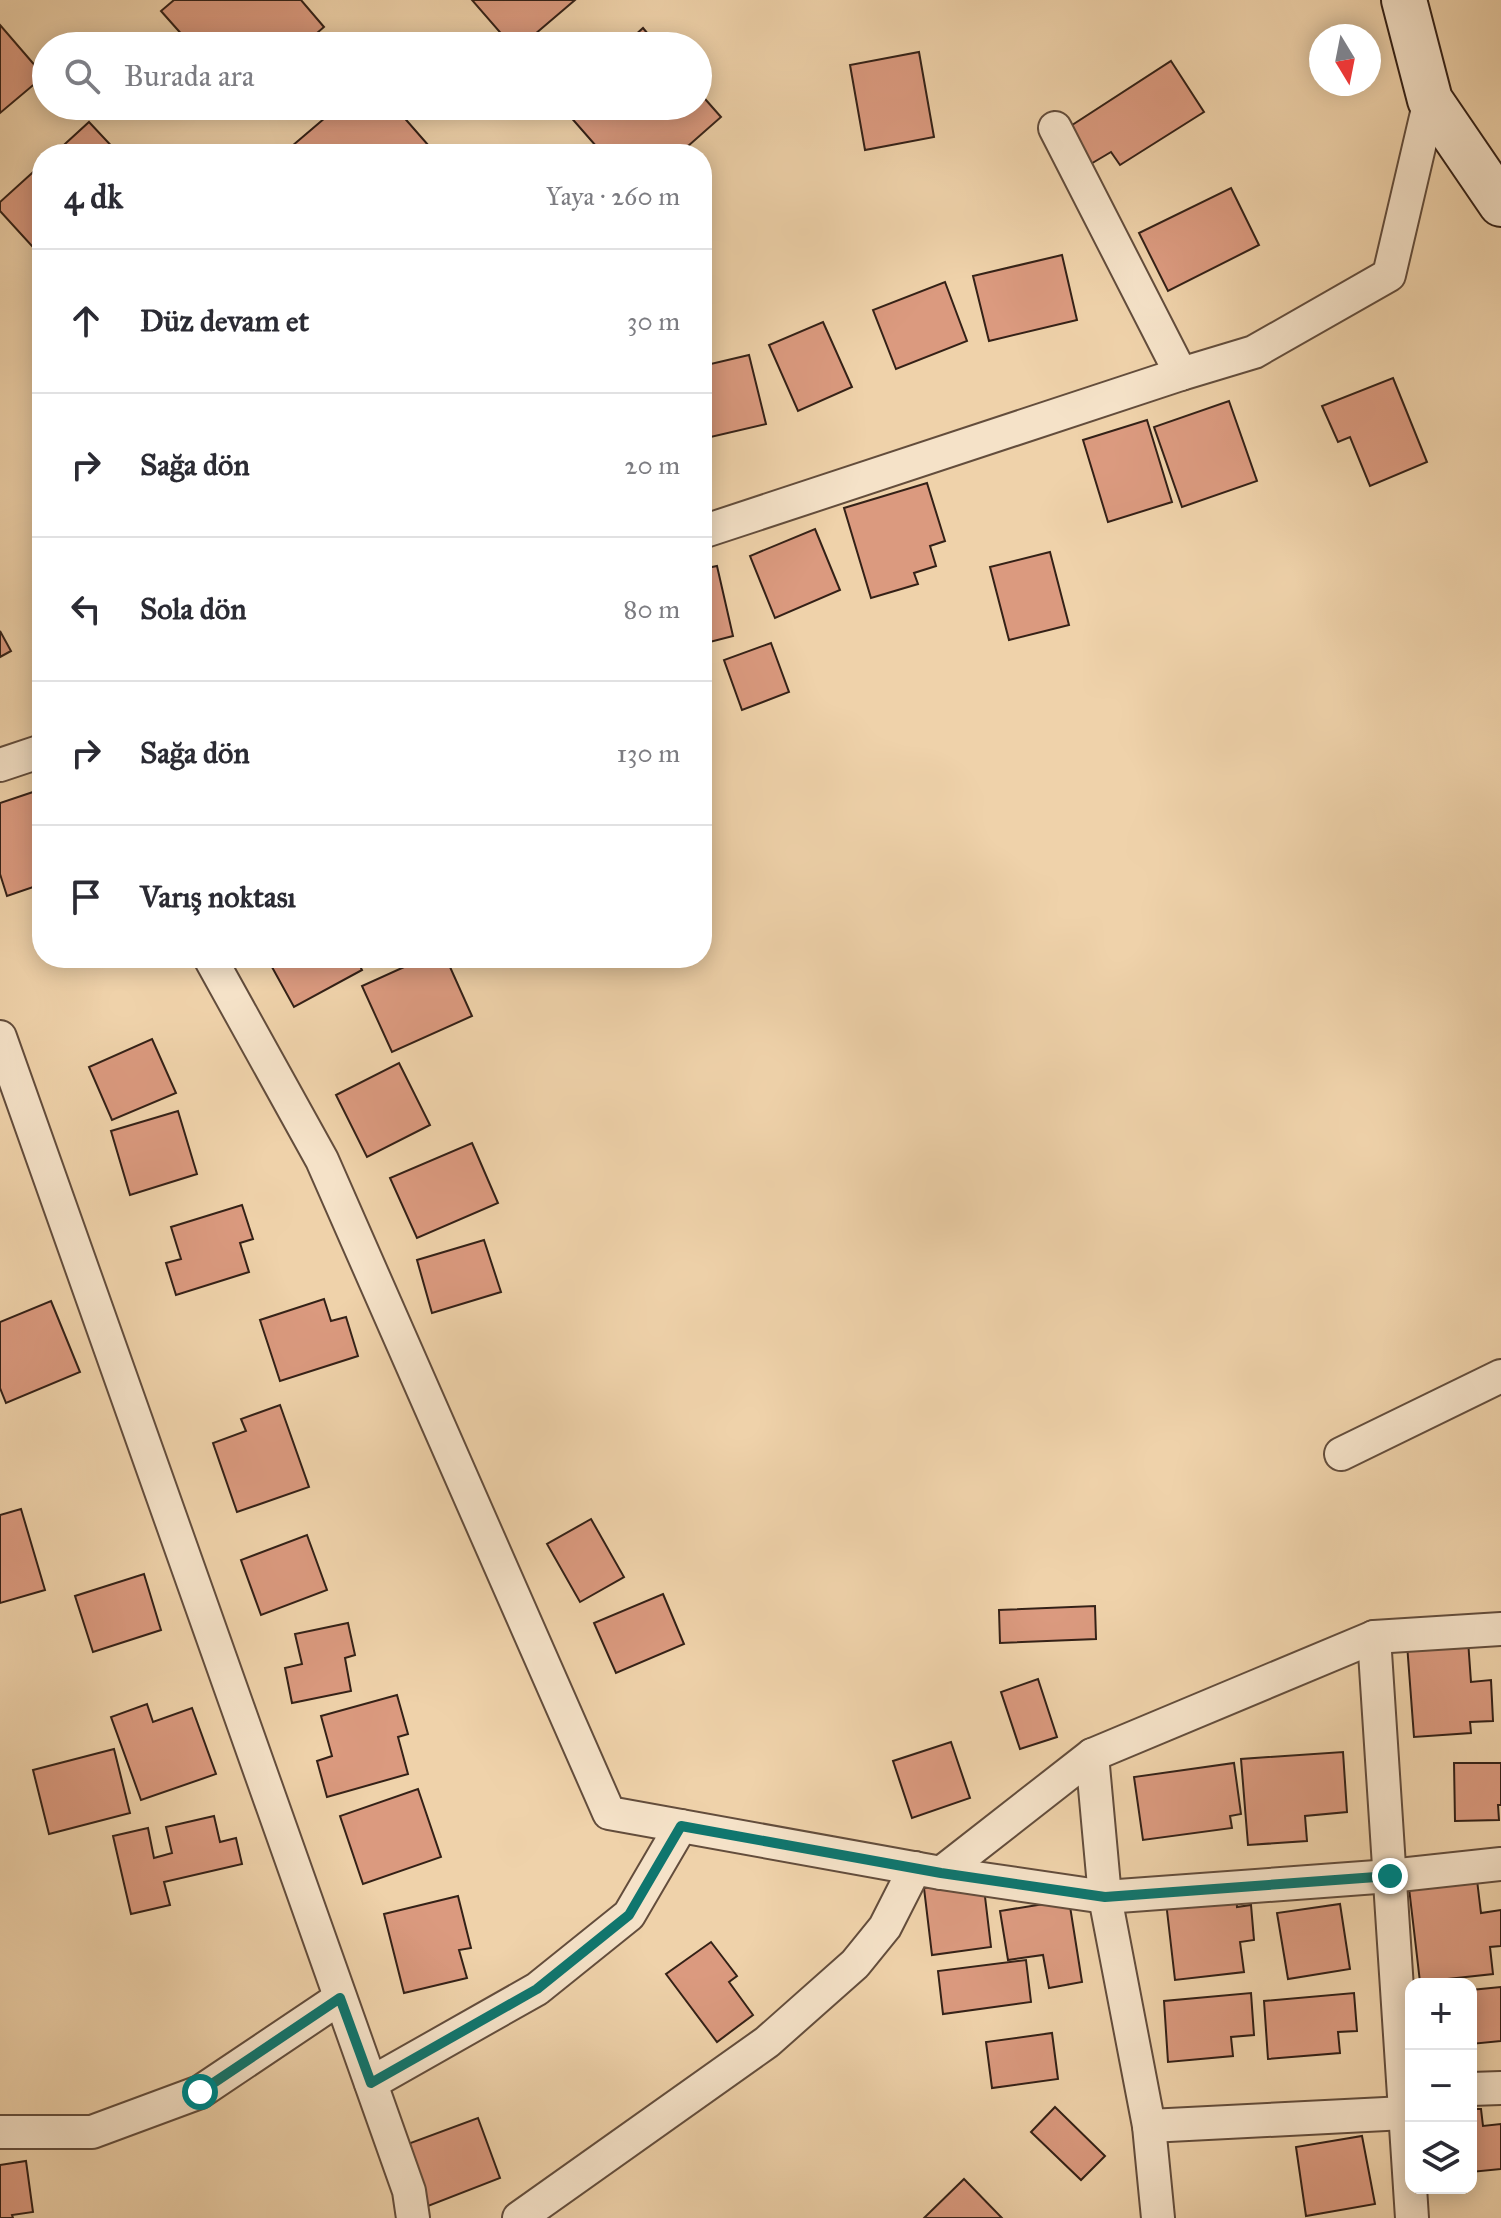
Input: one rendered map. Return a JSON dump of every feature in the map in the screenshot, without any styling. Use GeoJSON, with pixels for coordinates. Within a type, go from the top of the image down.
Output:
{"type":"FeatureCollection","features":[{"type":"Feature","properties":{"kind":"street"},"geometry":{"type":"LineString","coordinates":[[1404,0],[1430,100],[1501,204]]}},
{"type":"Feature","properties":{"kind":"street"},"geometry":{"type":"LineString","coordinates":[[712,529],[1254,352],[1389,275],[1430,100]]}},
{"type":"Feature","properties":{"kind":"street"},"geometry":{"type":"LineString","coordinates":[[1055,128],[1181,374]]}},
{"type":"Feature","properties":{"kind":"street"},"geometry":{"type":"LineString","coordinates":[[0,765],[32,754]]}},
{"type":"Feature","properties":{"kind":"street"},"geometry":{"type":"LineString","coordinates":[[216,968],[322,1160],[609,1813],[928,1871],[1105,1897],[1390,1876],[1501,1864]]}},
{"type":"Feature","properties":{"kind":"street"},"geometry":{"type":"LineString","coordinates":[[0,1037],[409,2191],[413,2218]]}},
{"type":"Feature","properties":{"kind":"street"},"geometry":{"type":"LineString","coordinates":[[1341,1454],[1501,1376]]}},
{"type":"Feature","properties":{"kind":"street"},"geometry":{"type":"LineString","coordinates":[[519,2218],[767,2042],[855,1964],[928,1871],[1092,1755],[1374,1637],[1501,1629]]}},
{"type":"Feature","properties":{"kind":"street"},"geometry":{"type":"LineString","coordinates":[[1374,1637],[1405,2072]]}},
{"type":"Feature","properties":{"kind":"street"},"geometry":{"type":"LineString","coordinates":[[1092,1755],[1105,1897],[1149,2126],[1158,2218]]}},
{"type":"Feature","properties":{"kind":"street"},"geometry":{"type":"LineString","coordinates":[[371,2083],[537,1989],[629,1915],[681,1826]]}},
{"type":"Feature","properties":{"kind":"street"},"geometry":{"type":"LineString","coordinates":[[0,2132],[92,2132],[200,2092],[340,1998]]}},
{"type":"Feature","properties":{"kind":"street"},"geometry":{"type":"LineString","coordinates":[[1477,2089],[1501,2088]]}},
{"type":"Feature","properties":{"kind":"street"},"geometry":{"type":"LineString","coordinates":[[1149,2126],[1405,2098]]}},
{"type":"Feature","properties":{"kind":"street"},"geometry":{"type":"LineString","coordinates":[[1408,2122],[1412,2218]]}},
{"type":"Feature","properties":{"kind":"building"},"geometry":{"type":"Polygon","coordinates":[[[174,0],[301,0],[324,27],[318,32],[180,32],[161,11],[174,0]]]}},
{"type":"Feature","properties":{"kind":"building"},"geometry":{"type":"Polygon","coordinates":[[[472,0],[575,0],[537,32],[500,32],[472,0]]]}},
{"type":"Feature","properties":{"kind":"building"},"geometry":{"type":"Polygon","coordinates":[[[0,25],[32,62],[32,86],[0,113],[0,25]]]}},
{"type":"Feature","properties":{"kind":"building"},"geometry":{"type":"Polygon","coordinates":[[[919,52],[934,137],[865,150],[850,65],[919,52]]]}},
{"type":"Feature","properties":{"kind":"building"},"geometry":{"type":"Polygon","coordinates":[[[1171,61],[1204,112],[1120,165],[1111,152],[1089,165],[1066,129],[1171,61]]]}},
{"type":"Feature","properties":{"kind":"building"},"geometry":{"type":"Polygon","coordinates":[[[712,107],[721,117],[690,144],[594,144],[573,120],[712,120],[712,107]]]}},
{"type":"Feature","properties":{"kind":"building"},"geometry":{"type":"Polygon","coordinates":[[[323,120],[406,120],[427,144],[294,144],[323,120]]]}},
{"type":"Feature","properties":{"kind":"building"},"geometry":{"type":"Polygon","coordinates":[[[89,122],[110,144],[65,144],[89,122]]]}},
{"type":"Feature","properties":{"kind":"building"},"geometry":{"type":"Polygon","coordinates":[[[32,173],[32,246],[0,211],[0,202],[32,173]]]}},
{"type":"Feature","properties":{"kind":"building"},"geometry":{"type":"Polygon","coordinates":[[[1231,188],[1259,245],[1168,291],[1139,233],[1231,188]]]}},
{"type":"Feature","properties":{"kind":"building"},"geometry":{"type":"Polygon","coordinates":[[[1062,255],[1077,320],[989,341],[973,276],[1062,255]]]}},
{"type":"Feature","properties":{"kind":"building"},"geometry":{"type":"Polygon","coordinates":[[[945,282],[967,341],[896,369],[873,310],[945,282]]]}},
{"type":"Feature","properties":{"kind":"building"},"geometry":{"type":"Polygon","coordinates":[[[823,322],[852,387],[798,411],[769,345],[823,322]]]}},
{"type":"Feature","properties":{"kind":"building"},"geometry":{"type":"Polygon","coordinates":[[[749,355],[766,424],[712,437],[712,364],[749,355]]]}},
{"type":"Feature","properties":{"kind":"building"},"geometry":{"type":"Polygon","coordinates":[[[1393,378],[1427,462],[1370,486],[1350,437],[1338,442],[1322,406],[1393,378]]]}},
{"type":"Feature","properties":{"kind":"building"},"geometry":{"type":"Polygon","coordinates":[[[1229,401],[1257,481],[1182,507],[1154,427],[1229,401]]]}},
{"type":"Feature","properties":{"kind":"building"},"geometry":{"type":"Polygon","coordinates":[[[1147,420],[1172,502],[1108,522],[1083,440],[1147,420]]]}},
{"type":"Feature","properties":{"kind":"building"},"geometry":{"type":"Polygon","coordinates":[[[927,483],[945,541],[930,546],[936,566],[914,573],[918,584],[871,598],[844,508],[927,483]]]}},
{"type":"Feature","properties":{"kind":"building"},"geometry":{"type":"Polygon","coordinates":[[[815,529],[840,590],[775,618],[750,556],[815,529]]]}},
{"type":"Feature","properties":{"kind":"building"},"geometry":{"type":"Polygon","coordinates":[[[1050,552],[1069,625],[1009,640],[990,567],[1050,552]]]}},
{"type":"Feature","properties":{"kind":"building"},"geometry":{"type":"Polygon","coordinates":[[[717,566],[733,636],[712,641],[712,567],[717,566]]]}},
{"type":"Feature","properties":{"kind":"building"},"geometry":{"type":"Polygon","coordinates":[[[0,631],[11,651],[0,657],[0,631]]]}},
{"type":"Feature","properties":{"kind":"building"},"geometry":{"type":"Polygon","coordinates":[[[771,643],[789,692],[742,710],[724,660],[771,643]]]}},
{"type":"Feature","properties":{"kind":"building"},"geometry":{"type":"Polygon","coordinates":[[[32,792],[32,887],[7,896],[0,874],[0,803],[32,792]]]}},
{"type":"Feature","properties":{"kind":"building"},"geometry":{"type":"Polygon","coordinates":[[[273,968],[361,968],[362,970],[294,1007],[273,968]]]}},
{"type":"Feature","properties":{"kind":"building"},"geometry":{"type":"Polygon","coordinates":[[[402,968],[450,968],[472,1016],[392,1052],[362,986],[402,968]]]}},
{"type":"Feature","properties":{"kind":"building"},"geometry":{"type":"Polygon","coordinates":[[[152,1039],[176,1093],[112,1120],[89,1067],[152,1039]]]}},
{"type":"Feature","properties":{"kind":"building"},"geometry":{"type":"Polygon","coordinates":[[[399,1063],[430,1125],[367,1157],[336,1095],[399,1063]]]}},
{"type":"Feature","properties":{"kind":"building"},"geometry":{"type":"Polygon","coordinates":[[[178,1111],[197,1174],[130,1195],[111,1131],[178,1111]]]}},
{"type":"Feature","properties":{"kind":"building"},"geometry":{"type":"Polygon","coordinates":[[[472,1143],[498,1203],[417,1238],[390,1178],[472,1143]]]}},
{"type":"Feature","properties":{"kind":"building"},"geometry":{"type":"Polygon","coordinates":[[[242,1205],[253,1239],[240,1243],[249,1272],[176,1295],[166,1263],[181,1259],[171,1227],[242,1205]]]}},
{"type":"Feature","properties":{"kind":"building"},"geometry":{"type":"Polygon","coordinates":[[[484,1240],[501,1292],[432,1313],[417,1260],[484,1240]]]}},
{"type":"Feature","properties":{"kind":"building"},"geometry":{"type":"Polygon","coordinates":[[[324,1299],[331,1321],[346,1317],[358,1356],[280,1381],[260,1320],[324,1299]]]}},
{"type":"Feature","properties":{"kind":"building"},"geometry":{"type":"Polygon","coordinates":[[[51,1301],[80,1372],[6,1403],[0,1388],[0,1322],[51,1301]]]}},
{"type":"Feature","properties":{"kind":"building"},"geometry":{"type":"Polygon","coordinates":[[[280,1405],[309,1487],[237,1512],[213,1443],[246,1431],[241,1419],[280,1405]]]}},
{"type":"Feature","properties":{"kind":"building"},"geometry":{"type":"Polygon","coordinates":[[[21,1509],[45,1590],[0,1603],[0,1515],[21,1509]]]}},
{"type":"Feature","properties":{"kind":"building"},"geometry":{"type":"Polygon","coordinates":[[[591,1519],[624,1577],[580,1602],[547,1544],[591,1519]]]}},
{"type":"Feature","properties":{"kind":"building"},"geometry":{"type":"Polygon","coordinates":[[[307,1535],[327,1590],[261,1615],[241,1560],[307,1535]]]}},
{"type":"Feature","properties":{"kind":"building"},"geometry":{"type":"Polygon","coordinates":[[[144,1574],[161,1630],[93,1652],[75,1596],[144,1574]]]}},
{"type":"Feature","properties":{"kind":"building"},"geometry":{"type":"Polygon","coordinates":[[[663,1594],[684,1644],[616,1673],[594,1623],[663,1594]]]}},
{"type":"Feature","properties":{"kind":"building"},"geometry":{"type":"Polygon","coordinates":[[[1095,1606],[1096,1639],[1000,1643],[999,1610],[1095,1606]]]}},
{"type":"Feature","properties":{"kind":"building"},"geometry":{"type":"Polygon","coordinates":[[[348,1623],[355,1655],[345,1658],[351,1691],[292,1703],[285,1668],[302,1664],[295,1634],[348,1623]]]}},
{"type":"Feature","properties":{"kind":"building"},"geometry":{"type":"Polygon","coordinates":[[[1468,1640],[1471,1682],[1491,1680],[1493,1721],[1470,1722],[1471,1733],[1414,1737],[1407,1644],[1468,1640]]]}},
{"type":"Feature","properties":{"kind":"building"},"geometry":{"type":"Polygon","coordinates":[[[1038,1679],[1057,1737],[1020,1749],[1001,1692],[1038,1679]]]}},
{"type":"Feature","properties":{"kind":"building"},"geometry":{"type":"Polygon","coordinates":[[[397,1695],[408,1734],[398,1737],[408,1774],[327,1797],[317,1761],[332,1756],[321,1716],[397,1695]]]}},
{"type":"Feature","properties":{"kind":"building"},"geometry":{"type":"Polygon","coordinates":[[[147,1704],[153,1722],[192,1708],[216,1774],[141,1800],[111,1717],[147,1704]]]}},
{"type":"Feature","properties":{"kind":"building"},"geometry":{"type":"Polygon","coordinates":[[[951,1742],[970,1798],[912,1818],[893,1761],[951,1742]]]}},
{"type":"Feature","properties":{"kind":"building"},"geometry":{"type":"Polygon","coordinates":[[[114,1749],[130,1813],[49,1834],[33,1770],[114,1749]]]}},
{"type":"Feature","properties":{"kind":"building"},"geometry":{"type":"Polygon","coordinates":[[[1343,1752],[1347,1812],[1305,1816],[1307,1841],[1248,1845],[1241,1759],[1343,1752]]]}},
{"type":"Feature","properties":{"kind":"building"},"geometry":{"type":"Polygon","coordinates":[[[1234,1763],[1241,1814],[1230,1816],[1232,1828],[1143,1840],[1134,1777],[1234,1763]]]}},
{"type":"Feature","properties":{"kind":"building"},"geometry":{"type":"Polygon","coordinates":[[[1454,1763],[1501,1763],[1499,1820],[1455,1821],[1454,1763]]]}},
{"type":"Feature","properties":{"kind":"building"},"geometry":{"type":"Polygon","coordinates":[[[418,1789],[441,1857],[363,1884],[340,1816],[418,1789]]]}},
{"type":"Feature","properties":{"kind":"building"},"geometry":{"type":"Polygon","coordinates":[[[214,1816],[220,1842],[236,1838],[242,1864],[164,1882],[170,1905],[131,1914],[113,1836],[148,1828],[154,1858],[172,1853],[166,1827],[214,1816]]]}},
{"type":"Feature","properties":{"kind":"building"},"geometry":{"type":"Polygon","coordinates":[[[983,1880],[991,1947],[932,1955],[924,1888],[983,1880]]]}},
{"type":"Feature","properties":{"kind":"building"},"geometry":{"type":"Polygon","coordinates":[[[1477,1880],[1481,1913],[1501,1910],[1501,1946],[1490,1947],[1493,1974],[1420,1978],[1409,1888],[1477,1880]]]}},
{"type":"Feature","properties":{"kind":"building"},"geometry":{"type":"Polygon","coordinates":[[[1236,1894],[1237,1907],[1251,1905],[1254,1940],[1240,1942],[1244,1972],[1175,1980],[1166,1902],[1236,1894]]]}},
{"type":"Feature","properties":{"kind":"building"},"geometry":{"type":"Polygon","coordinates":[[[458,1896],[471,1948],[459,1950],[467,1978],[404,1993],[384,1914],[458,1896]]]}},
{"type":"Feature","properties":{"kind":"building"},"geometry":{"type":"Polygon","coordinates":[[[1069,1900],[1082,1982],[1049,1988],[1043,1955],[1008,1960],[1000,1911],[1069,1900]]]}},
{"type":"Feature","properties":{"kind":"building"},"geometry":{"type":"Polygon","coordinates":[[[1340,1904],[1350,1969],[1288,1979],[1277,1913],[1340,1904]]]}},
{"type":"Feature","properties":{"kind":"building"},"geometry":{"type":"Polygon","coordinates":[[[711,1942],[737,1976],[729,1982],[753,2015],[717,2042],[666,1974],[711,1942]]]}},
{"type":"Feature","properties":{"kind":"building"},"geometry":{"type":"Polygon","coordinates":[[[1026,1960],[1031,2002],[943,2014],[938,1971],[1026,1960]]]}},
{"type":"Feature","properties":{"kind":"building"},"geometry":{"type":"Polygon","coordinates":[[[1501,1987],[1501,2041],[1477,2043],[1477,1989],[1501,1987]]]}},
{"type":"Feature","properties":{"kind":"building"},"geometry":{"type":"Polygon","coordinates":[[[1251,1993],[1254,2035],[1231,2037],[1233,2056],[1168,2062],[1164,2001],[1251,1993]]]}},
{"type":"Feature","properties":{"kind":"building"},"geometry":{"type":"Polygon","coordinates":[[[1354,1993],[1357,2031],[1338,2032],[1340,2053],[1268,2059],[1264,2001],[1354,1993]]]}},
{"type":"Feature","properties":{"kind":"building"},"geometry":{"type":"Polygon","coordinates":[[[1052,2033],[1058,2079],[992,2088],[986,2042],[1052,2033]]]}},
{"type":"Feature","properties":{"kind":"building"},"geometry":{"type":"Polygon","coordinates":[[[1055,2107],[1105,2156],[1081,2180],[1031,2132],[1055,2107]]]}},
{"type":"Feature","properties":{"kind":"building"},"geometry":{"type":"Polygon","coordinates":[[[1477,2109],[1481,2109],[1483,2126],[1501,2124],[1501,2169],[1477,2171],[1477,2109]]]}},
{"type":"Feature","properties":{"kind":"building"},"geometry":{"type":"Polygon","coordinates":[[[478,2118],[500,2178],[428,2206],[405,2145],[478,2118]]]}},
{"type":"Feature","properties":{"kind":"building"},"geometry":{"type":"Polygon","coordinates":[[[1362,2136],[1375,2204],[1306,2216],[1296,2147],[1362,2136]]]}},
{"type":"Feature","properties":{"kind":"building"},"geometry":{"type":"Polygon","coordinates":[[[26,2161],[33,2212],[0,2218],[0,2165],[26,2161]]]}},
{"type":"Feature","properties":{"kind":"building"},"geometry":{"type":"Polygon","coordinates":[[[964,2179],[1002,2218],[924,2218],[964,2179]]]}},
{"type":"Feature","properties":{"kind":"route"},"geometry":{"type":"LineString","coordinates":[[200,2092],[340,1998],[371,2083],[537,1989],[629,1915],[681,1826],[941,1873],[1105,1897],[1390,1876]]}}]}
